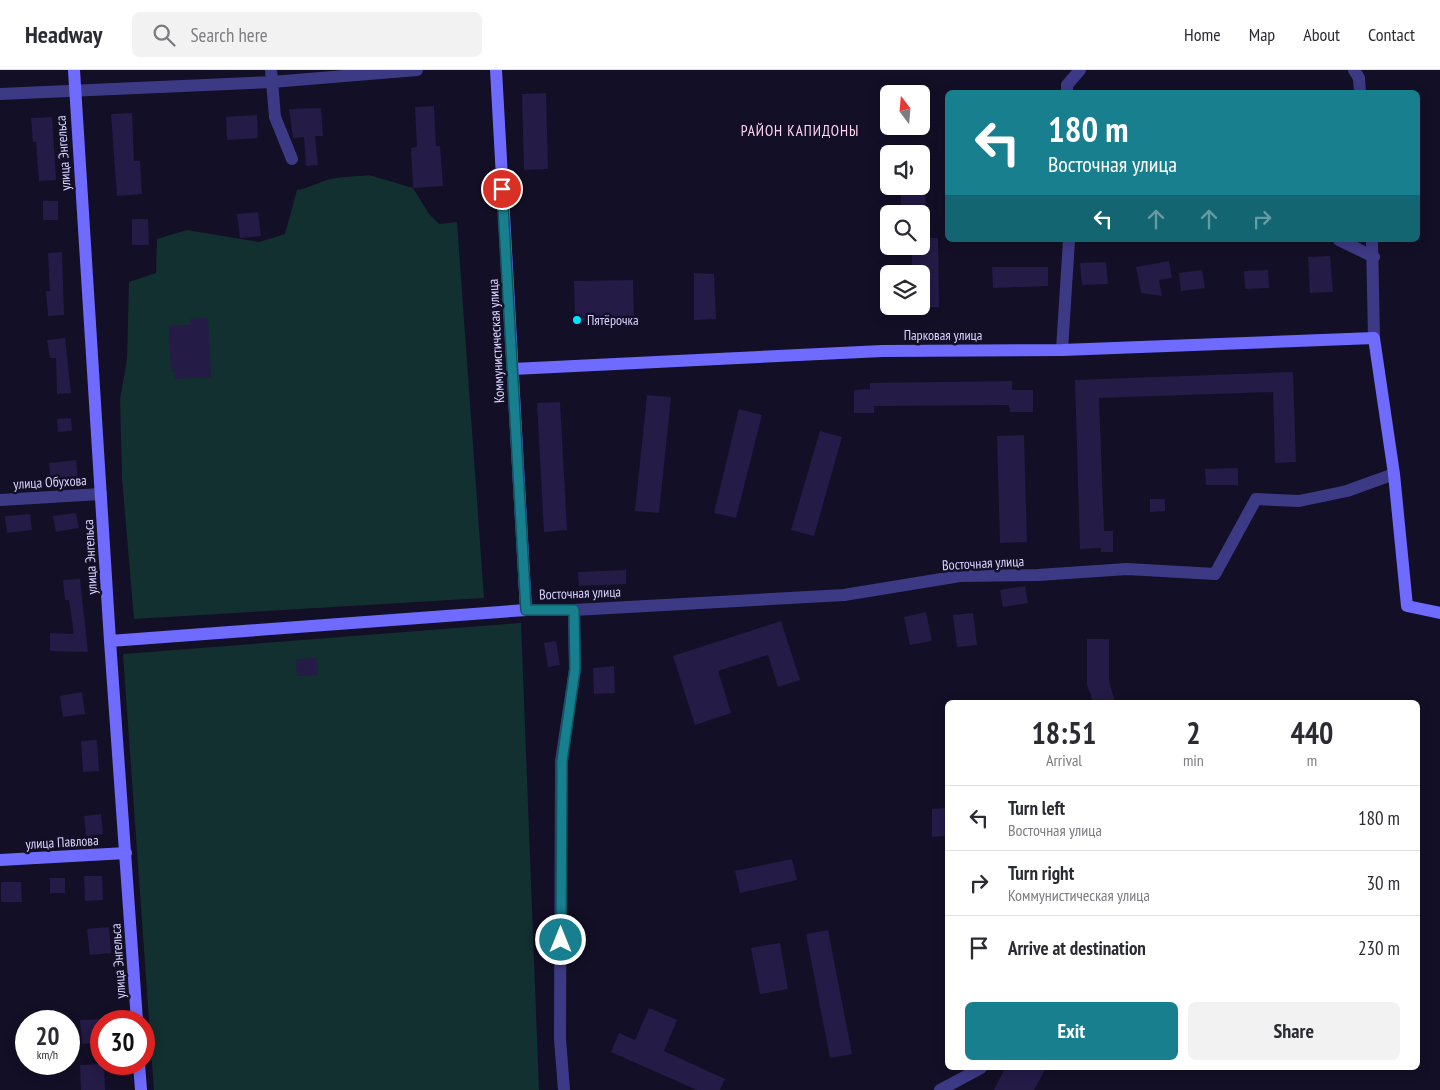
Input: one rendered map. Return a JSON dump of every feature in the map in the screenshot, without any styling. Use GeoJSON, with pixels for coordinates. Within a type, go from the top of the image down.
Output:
{"type":"FeatureCollection","features":[{"type":"Feature","properties":{"kind":"street","name":"улица Энгельса"},"geometry":{"type":"LineString","coordinates":[[74,70],[135,1010]]}},
{"type":"Feature","properties":{"kind":"street"},"geometry":{"type":"LineString","coordinates":[[0,94],[272,76],[417,70]]}},
{"type":"Feature","properties":{"kind":"street","name":"Коммунистическая улица"},"geometry":{"type":"LineString","coordinates":[[496,70],[526,610]]}},
{"type":"Feature","properties":{"kind":"street"},"geometry":{"type":"LineString","coordinates":[[1067,90],[1067,85],[1080,70]]}},
{"type":"Feature","properties":{"kind":"street"},"geometry":{"type":"LineString","coordinates":[[1354,70],[1359,78],[1360,90]]}},
{"type":"Feature","properties":{"kind":"street"},"geometry":{"type":"LineString","coordinates":[[272,76],[275,117],[292,159]]}},
{"type":"Feature","properties":{"kind":"street"},"geometry":{"type":"LineString","coordinates":[[1062,350],[1069,242]]}},
{"type":"Feature","properties":{"kind":"street"},"geometry":{"type":"LineString","coordinates":[[1344,242],[1374,257]]}},
{"type":"Feature","properties":{"kind":"street"},"geometry":{"type":"LineString","coordinates":[[1372,242],[1374,338],[1394,474],[1407,606],[1440,613]]}},
{"type":"Feature","properties":{"kind":"street","name":"Парковая улица"},"geometry":{"type":"LineString","coordinates":[[513,369],[882,351],[1062,350],[1374,338]]}},
{"type":"Feature","properties":{"kind":"street","name":"Восточная улица"},"geometry":{"type":"LineString","coordinates":[[526,610],[574,610],[844,595],[960,576],[1038,575],[1127,569],[1215,574],[1256,499],[1299,501],[1347,491],[1394,474]]}},
{"type":"Feature","properties":{"kind":"street","name":"улица Обухова"},"geometry":{"type":"LineString","coordinates":[[0,500],[101,494]]}},
{"type":"Feature","properties":{"kind":"street"},"geometry":{"type":"LineString","coordinates":[[110,641],[526,610]]}},
{"type":"Feature","properties":{"kind":"street"},"geometry":{"type":"LineString","coordinates":[[564,1090],[560,1039],[562,761],[575,669],[574,610]]}},
{"type":"Feature","properties":{"kind":"street","name":"улица Павлова"},"geometry":{"type":"LineString","coordinates":[[0,860],[126,853]]}},
{"type":"Feature","properties":{"kind":"street"},"geometry":{"type":"LineString","coordinates":[[940,1090],[977,1070]]}},
{"type":"Feature","properties":{"kind":"street"},"geometry":{"type":"LineString","coordinates":[[140,1075],[141,1090]]}},
{"type":"Feature","properties":{"kind":"green space"},"geometry":{"type":"Polygon","coordinates":[[[369,175],[413,188],[429,214],[439,224],[457,222],[484,598],[134,619],[122,478],[120,399],[127,359],[129,282],[156,273],[157,239],[187,230],[259,242],[285,234],[297,190],[334,178],[369,175]]]}},
{"type":"Feature","properties":{"kind":"green space"},"geometry":{"type":"Polygon","coordinates":[[[521,623],[539,1090],[154,1090],[155,1010],[148,1010],[123,654],[521,623]]]}},
{"type":"Feature","properties":{"kind":"building"},"geometry":{"type":"Polygon","coordinates":[[[546,93],[548,169],[524,170],[522,94],[546,93]]]}},
{"type":"Feature","properties":{"kind":"building"},"geometry":{"type":"Polygon","coordinates":[[[434,106],[436,146],[440,146],[443,186],[413,188],[411,148],[417,147],[415,107],[434,106]]]}},
{"type":"Feature","properties":{"kind":"building"},"geometry":{"type":"Polygon","coordinates":[[[321,108],[323,136],[315,136],[318,165],[306,166],[304,137],[293,138],[289,109],[321,108]]]}},
{"type":"Feature","properties":{"kind":"building"},"geometry":{"type":"Polygon","coordinates":[[[132,113],[134,161],[140,161],[142,194],[117,196],[111,114],[132,113]]]}},
{"type":"Feature","properties":{"kind":"building"},"geometry":{"type":"Polygon","coordinates":[[[257,115],[258,138],[227,140],[226,117],[257,115]]]}},
{"type":"Feature","properties":{"kind":"building"},"geometry":{"type":"Polygon","coordinates":[[[52,117],[56,180],[39,181],[36,142],[33,142],[31,118],[52,117]]]}},
{"type":"Feature","properties":{"kind":"building"},"geometry":{"type":"Polygon","coordinates":[[[901,195],[925,195],[926,205],[901,205],[901,195]]]}},
{"type":"Feature","properties":{"kind":"building"},"geometry":{"type":"Polygon","coordinates":[[[43,201],[58,201],[58,220],[43,220],[43,201]]]}},
{"type":"Feature","properties":{"kind":"building"},"geometry":{"type":"Polygon","coordinates":[[[258,212],[261,236],[240,238],[237,214],[258,212]]]}},
{"type":"Feature","properties":{"kind":"building"},"geometry":{"type":"Polygon","coordinates":[[[132,219],[148,219],[149,245],[132,245],[132,219]]]}},
{"type":"Feature","properties":{"kind":"building"},"geometry":{"type":"Polygon","coordinates":[[[930,238],[938,238],[939,307],[930,307],[930,265],[912,265],[912,255],[930,255],[930,238]]]}},
{"type":"Feature","properties":{"kind":"building"},"geometry":{"type":"Polygon","coordinates":[[[62,252],[64,315],[48,316],[46,291],[50,291],[48,253],[62,252]]]}},
{"type":"Feature","properties":{"kind":"building"},"geometry":{"type":"Polygon","coordinates":[[[1330,256],[1333,292],[1310,293],[1308,257],[1330,256]]]}},
{"type":"Feature","properties":{"kind":"building"},"geometry":{"type":"Polygon","coordinates":[[[1169,261],[1172,278],[1159,280],[1162,296],[1141,293],[1136,267],[1169,261]]]}},
{"type":"Feature","properties":{"kind":"building"},"geometry":{"type":"Polygon","coordinates":[[[1106,262],[1108,284],[1082,285],[1080,263],[1106,262]]]}},
{"type":"Feature","properties":{"kind":"building"},"geometry":{"type":"Polygon","coordinates":[[[992,267],[1048,267],[1048,286],[993,288],[992,267]]]}},
{"type":"Feature","properties":{"kind":"building"},"geometry":{"type":"Polygon","coordinates":[[[1202,270],[1205,288],[1181,291],[1179,273],[1202,270]]]}},
{"type":"Feature","properties":{"kind":"building"},"geometry":{"type":"Polygon","coordinates":[[[1268,270],[1269,288],[1245,289],[1244,271],[1268,270]]]}},
{"type":"Feature","properties":{"kind":"building"},"geometry":{"type":"Polygon","coordinates":[[[694,273],[714,274],[716,319],[694,320],[694,273]]]}},
{"type":"Feature","properties":{"kind":"building"},"geometry":{"type":"Polygon","coordinates":[[[633,280],[634,320],[575,322],[574,281],[633,280]]]}},
{"type":"Feature","properties":{"kind":"building"},"geometry":{"type":"Polygon","coordinates":[[[208,318],[211,377],[175,379],[175,372],[171,372],[169,326],[190,325],[190,319],[208,318]]]}},
{"type":"Feature","properties":{"kind":"building"},"geometry":{"type":"Polygon","coordinates":[[[65,338],[71,393],[57,394],[56,358],[50,358],[47,340],[65,338]]]}},
{"type":"Feature","properties":{"kind":"building"},"geometry":{"type":"Polygon","coordinates":[[[1293,372],[1296,462],[1275,463],[1273,392],[1099,398],[1104,531],[1113,531],[1113,552],[1101,552],[1101,548],[1080,549],[1075,380],[1293,372]]]}},
{"type":"Feature","properties":{"kind":"building"},"geometry":{"type":"Polygon","coordinates":[[[1012,381],[1012,390],[1033,390],[1033,412],[1010,412],[1009,405],[874,406],[874,413],[854,413],[854,390],[870,389],[870,383],[1012,381]]]}},
{"type":"Feature","properties":{"kind":"building"},"geometry":{"type":"Polygon","coordinates":[[[647,395],[671,397],[659,513],[635,511],[647,395]]]}},
{"type":"Feature","properties":{"kind":"building"},"geometry":{"type":"Polygon","coordinates":[[[560,402],[567,530],[544,532],[537,403],[560,402]]]}},
{"type":"Feature","properties":{"kind":"building"},"geometry":{"type":"Polygon","coordinates":[[[739,409],[762,415],[736,518],[714,513],[739,409]]]}},
{"type":"Feature","properties":{"kind":"building"},"geometry":{"type":"Polygon","coordinates":[[[71,418],[72,431],[58,432],[57,419],[71,418]]]}},
{"type":"Feature","properties":{"kind":"building"},"geometry":{"type":"Polygon","coordinates":[[[820,431],[842,437],[814,536],[791,530],[820,431]]]}},
{"type":"Feature","properties":{"kind":"building"},"geometry":{"type":"Polygon","coordinates":[[[1024,435],[1027,542],[1000,543],[997,436],[1024,435]]]}},
{"type":"Feature","properties":{"kind":"building"},"geometry":{"type":"Polygon","coordinates":[[[76,460],[78,481],[51,484],[49,463],[76,460]]]}},
{"type":"Feature","properties":{"kind":"building"},"geometry":{"type":"Polygon","coordinates":[[[1238,468],[1238,485],[1206,485],[1205,469],[1238,468]]]}},
{"type":"Feature","properties":{"kind":"building"},"geometry":{"type":"Polygon","coordinates":[[[1150,499],[1165,499],[1165,511],[1150,512],[1150,499]]]}},
{"type":"Feature","properties":{"kind":"building"},"geometry":{"type":"Polygon","coordinates":[[[76,513],[79,528],[56,532],[53,516],[76,513]]]}},
{"type":"Feature","properties":{"kind":"building"},"geometry":{"type":"Polygon","coordinates":[[[30,514],[32,530],[7,533],[5,516],[30,514]]]}},
{"type":"Feature","properties":{"kind":"building"},"geometry":{"type":"Polygon","coordinates":[[[626,570],[626,584],[579,586],[578,572],[626,570]]]}},
{"type":"Feature","properties":{"kind":"building"},"geometry":{"type":"Polygon","coordinates":[[[80,579],[88,652],[50,651],[50,633],[74,634],[69,600],[65,600],[63,580],[80,579]]]}},
{"type":"Feature","properties":{"kind":"building"},"geometry":{"type":"Polygon","coordinates":[[[1025,586],[1028,603],[1003,607],[1000,590],[1025,586]]]}},
{"type":"Feature","properties":{"kind":"building"},"geometry":{"type":"Polygon","coordinates":[[[926,612],[932,641],[910,645],[904,617],[926,612]]]}},
{"type":"Feature","properties":{"kind":"building"},"geometry":{"type":"Polygon","coordinates":[[[973,613],[977,645],[957,647],[953,615],[973,613]]]}},
{"type":"Feature","properties":{"kind":"building"},"geometry":{"type":"Polygon","coordinates":[[[781,621],[800,680],[778,687],[768,655],[718,671],[731,713],[695,725],[673,656],[781,621]]]}},
{"type":"Feature","properties":{"kind":"building"},"geometry":{"type":"Polygon","coordinates":[[[1087,639],[1109,639],[1109,681],[1114,700],[1092,700],[1087,685],[1087,639]]]}},
{"type":"Feature","properties":{"kind":"building"},"geometry":{"type":"Polygon","coordinates":[[[556,641],[560,665],[548,667],[544,643],[556,641]]]}},
{"type":"Feature","properties":{"kind":"building"},"geometry":{"type":"Polygon","coordinates":[[[317,658],[318,675],[297,676],[296,659],[317,658]]]}},
{"type":"Feature","properties":{"kind":"building"},"geometry":{"type":"Polygon","coordinates":[[[614,666],[615,693],[594,694],[593,668],[614,666]]]}},
{"type":"Feature","properties":{"kind":"building"},"geometry":{"type":"Polygon","coordinates":[[[82,692],[85,714],[63,717],[60,696],[82,692]]]}},
{"type":"Feature","properties":{"kind":"building"},"geometry":{"type":"Polygon","coordinates":[[[97,740],[99,771],[83,772],[81,741],[97,740]]]}},
{"type":"Feature","properties":{"kind":"building"},"geometry":{"type":"Polygon","coordinates":[[[945,808],[945,836],[932,837],[932,809],[945,808]]]}},
{"type":"Feature","properties":{"kind":"building"},"geometry":{"type":"Polygon","coordinates":[[[101,814],[103,834],[86,836],[84,816],[101,814]]]}},
{"type":"Feature","properties":{"kind":"building"},"geometry":{"type":"Polygon","coordinates":[[[792,859],[797,880],[740,893],[735,871],[792,859]]]}},
{"type":"Feature","properties":{"kind":"building"},"geometry":{"type":"Polygon","coordinates":[[[84,876],[102,876],[103,900],[85,901],[84,876]]]}},
{"type":"Feature","properties":{"kind":"building"},"geometry":{"type":"Polygon","coordinates":[[[50,878],[65,878],[65,893],[50,893],[50,878]]]}},
{"type":"Feature","properties":{"kind":"building"},"geometry":{"type":"Polygon","coordinates":[[[1,882],[21,882],[22,902],[1,902],[1,882]]]}},
{"type":"Feature","properties":{"kind":"building"},"geometry":{"type":"Polygon","coordinates":[[[109,927],[111,953],[90,955],[87,929],[109,927]]]}},
{"type":"Feature","properties":{"kind":"building"},"geometry":{"type":"Polygon","coordinates":[[[828,930],[852,1054],[830,1058],[806,934],[828,930]]]}},
{"type":"Feature","properties":{"kind":"building"},"geometry":{"type":"Polygon","coordinates":[[[780,943],[788,989],[760,994],[751,948],[780,943]]]}},
{"type":"Feature","properties":{"kind":"building"},"geometry":{"type":"Polygon","coordinates":[[[649,1008],[677,1020],[664,1051],[725,1079],[720,1090],[697,1090],[611,1052],[619,1033],[635,1040],[649,1008]]]}},
{"type":"Feature","properties":{"kind":"building"},"geometry":{"type":"Polygon","coordinates":[[[80,1020],[90,1020],[90,1043],[82,1044],[80,1020]]]}},
{"type":"Feature","properties":{"kind":"building"},"geometry":{"type":"Polygon","coordinates":[[[80,1065],[90,1065],[90,1075],[104,1075],[105,1090],[81,1090],[80,1065]]]}},
{"type":"Feature","properties":{"kind":"building"},"geometry":{"type":"Polygon","coordinates":[[[1004,1070],[1045,1070],[1034,1090],[994,1090],[1004,1070]]]}},
{"type":"Feature","properties":{"kind":"place","name":"Пятёрочка"},"geometry":{"type":"Point","coordinates":[577,320]}},
{"type":"Feature","properties":{"kind":"district","name":"РАЙОН КАПИДОНЫ"},"geometry":{"type":"Point","coordinates":[800,131]}},
{"type":"Feature","properties":{"kind":"route"},"geometry":{"type":"LineString","coordinates":[[502,189],[526,610],[574,610],[575,669],[562,761],[561,940]]}}]}
